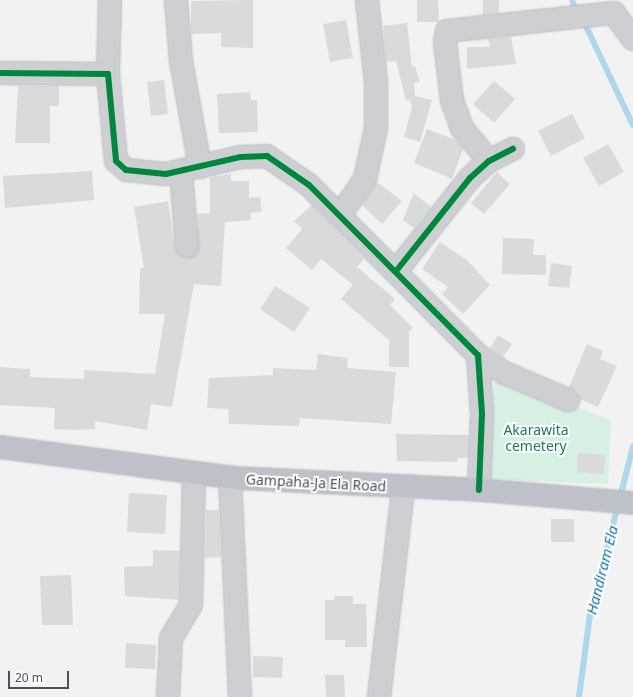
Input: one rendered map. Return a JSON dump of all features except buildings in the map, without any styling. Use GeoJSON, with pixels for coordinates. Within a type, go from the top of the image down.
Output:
{"type":"FeatureCollection","features":[{"type":"Feature","properties":{"kind":"highway","name":"Gampaha-Ja Ela Road"},"geometry":{"type":"LineString","coordinates":[[0,447],[230,477],[403,488],[480,490],[623,502]]}},
{"type":"Feature","properties":{"kind":"street"},"geometry":{"type":"LineString","coordinates":[[110,0],[108,74],[116,161],[126,170],[139,173],[191,170],[241,157],[267,156],[309,185],[397,270],[478,355],[505,373],[568,400]]}},
{"type":"Feature","properties":{"kind":"street"},"geometry":{"type":"LineString","coordinates":[[176,0],[191,170],[187,247]]}},
{"type":"Feature","properties":{"kind":"street"},"geometry":{"type":"LineString","coordinates":[[340,215],[365,178],[376,128],[376,82],[367,0]]}},
{"type":"Feature","properties":{"kind":"street"},"geometry":{"type":"LineString","coordinates":[[489,161],[462,128],[452,101],[445,42],[447,31],[577,15],[614,13],[633,39]]}},
{"type":"Feature","properties":{"kind":"street"},"geometry":{"type":"LineString","coordinates":[[0,73],[108,74]]}},
{"type":"Feature","properties":{"kind":"street"},"geometry":{"type":"LineString","coordinates":[[397,270],[470,178],[489,161],[513,149]]}},
{"type":"Feature","properties":{"kind":"street"},"geometry":{"type":"LineString","coordinates":[[478,355],[482,414],[480,490]]}},
{"type":"Feature","properties":{"kind":"street"},"geometry":{"type":"LineString","coordinates":[[168,697],[171,638],[191,606],[194,584],[194,473]]}},
{"type":"Feature","properties":{"kind":"street"},"geometry":{"type":"LineString","coordinates":[[230,477],[240,697]]}},
{"type":"Feature","properties":{"kind":"street"},"geometry":{"type":"LineString","coordinates":[[380,697],[403,488]]}},
{"type":"Feature","properties":{"kind":"green space","name":"Akarawita cemetery"},"geometry":{"type":"Polygon","coordinates":[[[494,376],[611,420],[608,484],[491,479],[494,376]]]}},
{"type":"Feature","properties":{"kind":"waterway"},"geometry":{"type":"LineString","coordinates":[[572,0],[577,13]]}},
{"type":"Feature","properties":{"kind":"waterway"},"geometry":{"type":"LineString","coordinates":[[584,22],[633,125]]}},
{"type":"Feature","properties":{"kind":"waterway","name":"Handiram Ela"},"geometry":{"type":"LineString","coordinates":[[579,697],[590,615],[633,446]]}},
{"type":"Feature","properties":{"kind":"cycle path"},"geometry":{"type":"LineString","coordinates":[[0,73],[108,74],[116,161],[126,170],[166,174],[241,157],[267,156],[309,185],[478,355],[482,414],[479,490]]}},
{"type":"Feature","properties":{"kind":"cycle path"},"geometry":{"type":"LineString","coordinates":[[397,270],[470,178],[489,161],[513,149]]}}]}
